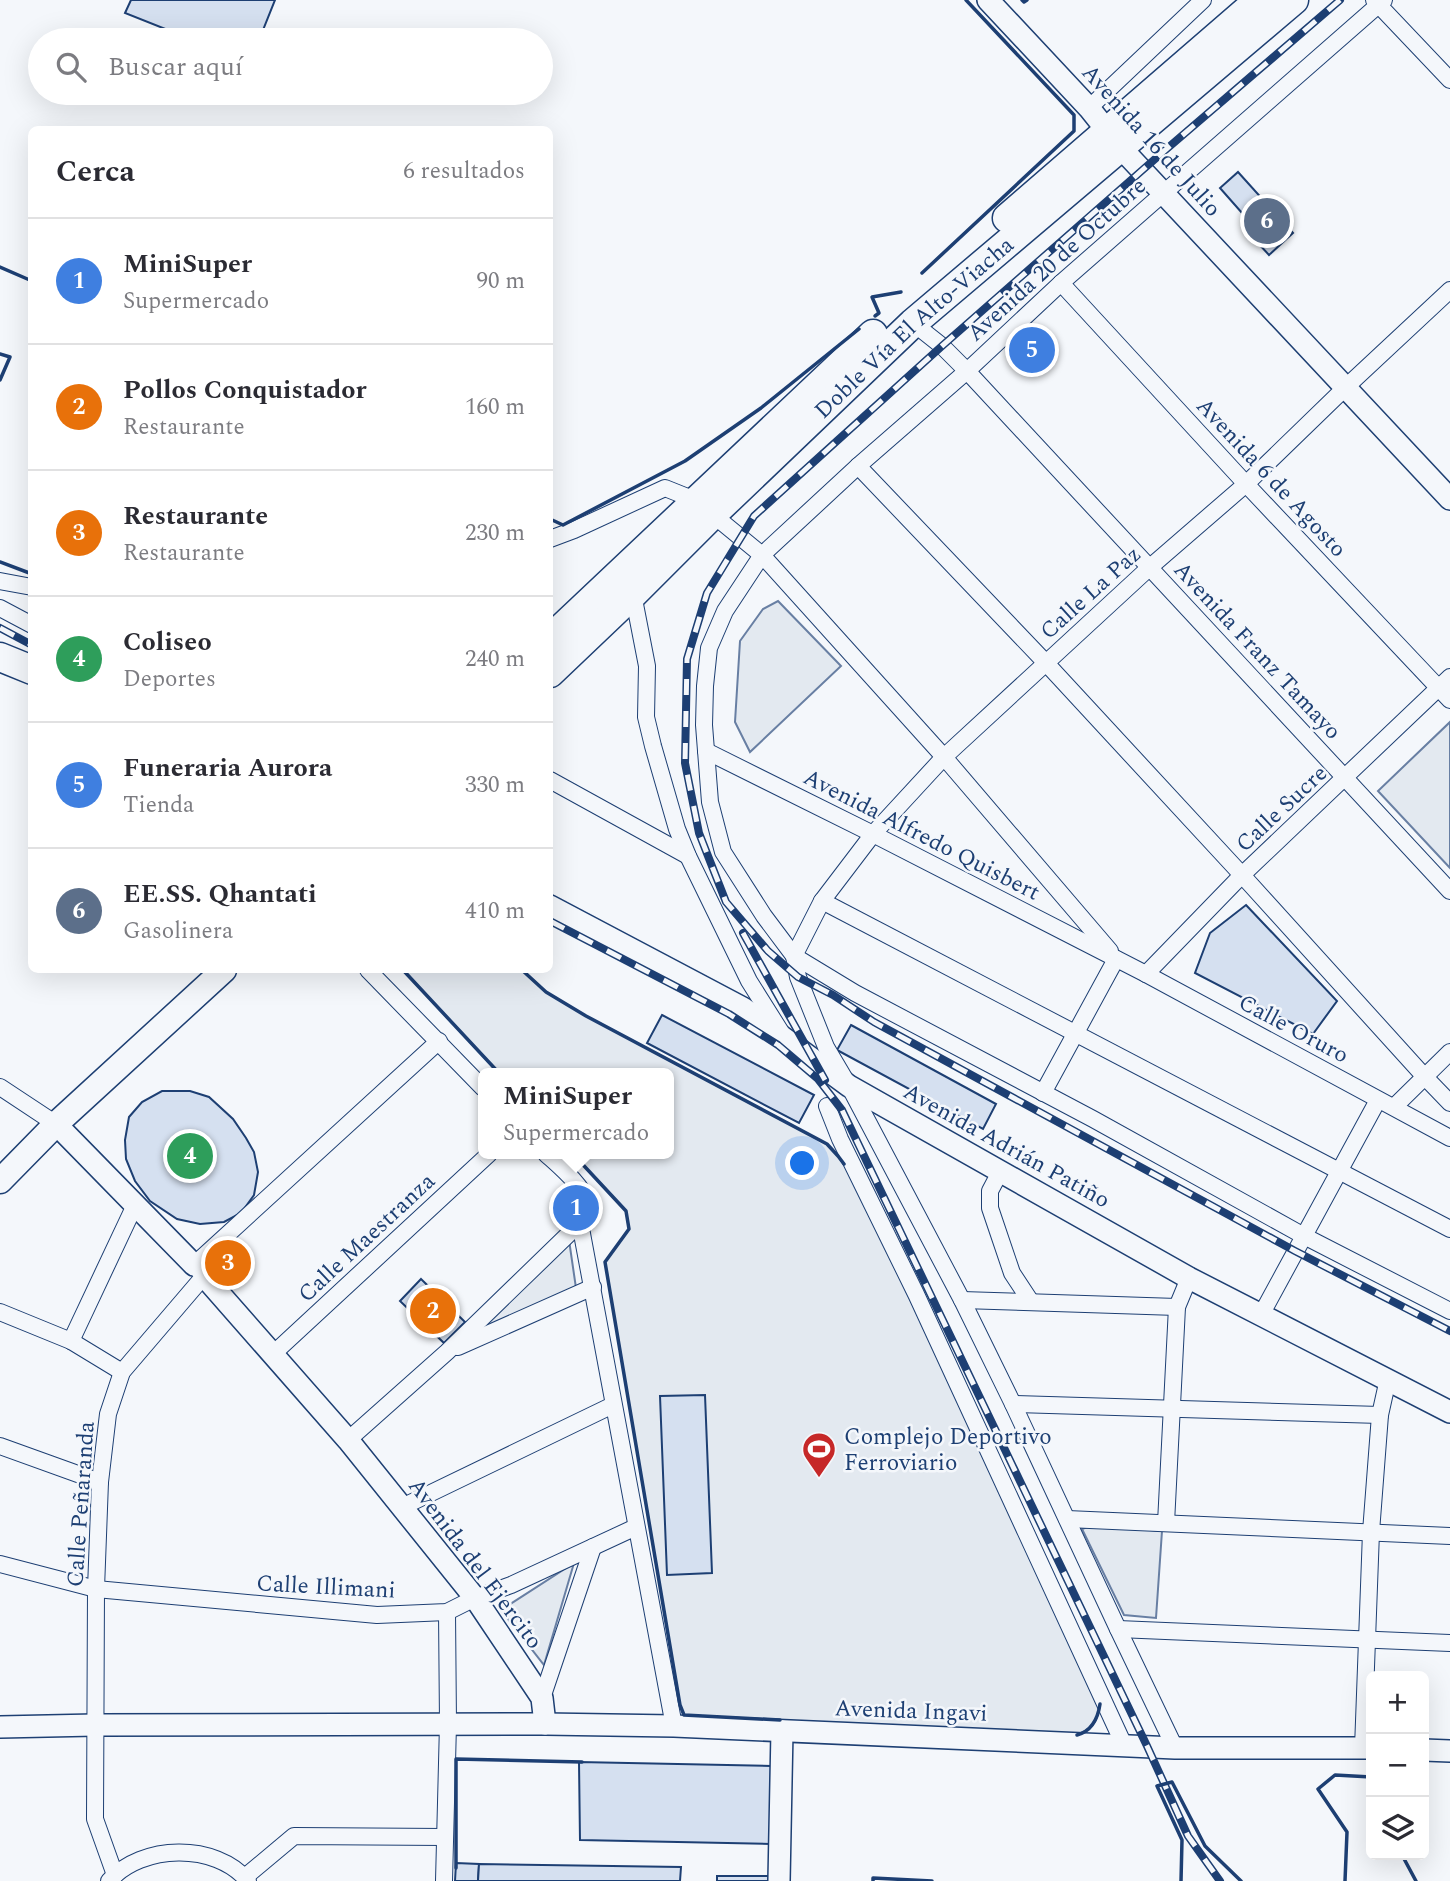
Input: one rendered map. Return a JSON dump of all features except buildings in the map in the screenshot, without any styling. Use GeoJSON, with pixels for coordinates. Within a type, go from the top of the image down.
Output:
{"type":"FeatureCollection","features":[{"type":"Feature","properties":{"kind":"highway","name":"Doble Vía El Alto-Viacha"},"geometry":{"type":"LineString","coordinates":[[553,636],[704,508],[913,323],[1114,140],[1259,0]]}},
{"type":"Feature","properties":{"kind":"highway","name":"Doble Vía El Alto-Viacha"},"geometry":{"type":"LineString","coordinates":[[553,670],[633,594],[704,508],[898,311],[1294,0]]}},
{"type":"Feature","properties":{"kind":"highway"},"geometry":{"type":"LineString","coordinates":[[0,657],[28,668]]}},
{"type":"Feature","properties":{"kind":"main road"},"geometry":{"type":"LineString","coordinates":[[0,1181],[56,1124],[221,973]]}},
{"type":"Feature","properties":{"kind":"street","name":"Avenida 16 de Julio"},"geometry":{"type":"LineString","coordinates":[[988,0],[1089,108],[1114,140],[1450,499]]}},
{"type":"Feature","properties":{"kind":"street"},"geometry":{"type":"LineString","coordinates":[[1089,108],[1203,0]]}},
{"type":"Feature","properties":{"kind":"street"},"geometry":{"type":"LineString","coordinates":[[1379,2],[1450,80]]}},
{"type":"Feature","properties":{"kind":"street","name":"Avenida 20 de Octubre"},"geometry":{"type":"LineString","coordinates":[[794,956],[764,916],[723,852],[710,802],[705,686],[709,648],[725,611],[762,555],[1061,284],[1379,2]]}},
{"type":"Feature","properties":{"kind":"street","name":"Avenida 6 de Agosto"},"geometry":{"type":"LineString","coordinates":[[1061,284],[1246,484],[1446,688]]}},
{"type":"Feature","properties":{"kind":"street","name":"Calle La Paz"},"geometry":{"type":"LineString","coordinates":[[794,956],[822,901],[873,834],[944,757],[1149,568],[1246,484],[1450,290]]}},
{"type":"Feature","properties":{"kind":"street","name":"Avenida Franz Tamayo"},"geometry":{"type":"LineString","coordinates":[[913,323],[967,371],[1450,891]]}},
{"type":"Feature","properties":{"kind":"street"},"geometry":{"type":"LineString","coordinates":[[858,466],[1046,663],[1450,1103]]}},
{"type":"Feature","properties":{"kind":"street"},"geometry":{"type":"LineString","coordinates":[[553,538],[665,488],[704,508],[762,555],[944,757],[1116,958],[1043,1093]]}},
{"type":"Feature","properties":{"kind":"street"},"geometry":{"type":"LineString","coordinates":[[0,580],[28,586]]}},
{"type":"Feature","properties":{"kind":"street"},"geometry":{"type":"LineString","coordinates":[[633,594],[647,666],[646,717],[670,805],[688,856],[749,981],[786,1040]]}},
{"type":"Feature","properties":{"kind":"street"},"geometry":{"type":"LineString","coordinates":[[0,608],[28,623]]}},
{"type":"Feature","properties":{"kind":"street","name":"Calle Sucre"},"geometry":{"type":"LineString","coordinates":[[1146,974],[1242,875],[1446,688]]}},
{"type":"Feature","properties":{"kind":"street","name":"Avenida Alfredo Quisbert"},"geometry":{"type":"LineString","coordinates":[[706,751],[1116,958]]}},
{"type":"Feature","properties":{"kind":"street"},"geometry":{"type":"LineString","coordinates":[[553,782],[688,856]]}},
{"type":"Feature","properties":{"kind":"street"},"geometry":{"type":"LineString","coordinates":[[822,901],[1450,1229]]}},
{"type":"Feature","properties":{"kind":"street","name":"Avenida Adrián Patiño"},"geometry":{"type":"LineString","coordinates":[[553,908],[743,1008],[849,1086],[1000,1172],[1189,1278],[1450,1412]]}},
{"type":"Feature","properties":{"kind":"street"},"geometry":{"type":"LineString","coordinates":[[794,956],[798,977],[826,1047],[962,1300],[1175,1748]]}},
{"type":"Feature","properties":{"kind":"street"},"geometry":{"type":"LineString","coordinates":[[794,956],[855,993],[1304,1236],[1450,1311]]}},
{"type":"Feature","properties":{"kind":"street","name":"Calle Oruro"},"geometry":{"type":"LineString","coordinates":[[1116,958],[1450,1138]]}},
{"type":"Feature","properties":{"kind":"street"},"geometry":{"type":"LineString","coordinates":[[371,973],[478,1083]]}},
{"type":"Feature","properties":{"kind":"street","name":"Calle Peñaranda"},"geometry":{"type":"LineString","coordinates":[[112,1878],[95,1819],[96,1590],[100,1482],[108,1414],[122,1372],[199,1271],[439,1041]]}},
{"type":"Feature","properties":{"kind":"street"},"geometry":{"type":"LineString","coordinates":[[1394,1107],[1450,1052]]}},
{"type":"Feature","properties":{"kind":"street"},"geometry":{"type":"LineString","coordinates":[[0,1087],[56,1124]]}},
{"type":"Feature","properties":{"kind":"street"},"geometry":{"type":"LineString","coordinates":[[1261,1315],[1378,1100]]}},
{"type":"Feature","properties":{"kind":"street"},"geometry":{"type":"LineString","coordinates":[[827,1106],[840,1139],[916,1294],[1124,1745]]}},
{"type":"Feature","properties":{"kind":"street","name":"Avenida del Ejercito"},"geometry":{"type":"LineString","coordinates":[[56,1124],[199,1271],[348,1440],[475,1598],[542,1698],[545,1724]]}},
{"type":"Feature","properties":{"kind":"street","name":"Calle Maestranza"},"geometry":{"type":"LineString","coordinates":[[273,1354],[484,1159]]}},
{"type":"Feature","properties":{"kind":"street"},"geometry":{"type":"LineString","coordinates":[[348,1440],[447,1352],[580,1223],[587,1203],[583,1191],[552,1159]]}},
{"type":"Feature","properties":{"kind":"street"},"geometry":{"type":"LineString","coordinates":[[1000,1172],[990,1191],[990,1208],[1012,1273],[1031,1302]]}},
{"type":"Feature","properties":{"kind":"street"},"geometry":{"type":"LineString","coordinates":[[71,1341],[135,1205]]}},
{"type":"Feature","properties":{"kind":"street"},"geometry":{"type":"LineString","coordinates":[[580,1223],[674,1726]]}},
{"type":"Feature","properties":{"kind":"street"},"geometry":{"type":"LineString","coordinates":[[1166,1523],[1177,1307],[1189,1278]]}},
{"type":"Feature","properties":{"kind":"street"},"geometry":{"type":"LineString","coordinates":[[447,1352],[593,1287]]}},
{"type":"Feature","properties":{"kind":"street"},"geometry":{"type":"LineString","coordinates":[[962,1300],[1177,1307]]}},
{"type":"Feature","properties":{"kind":"street"},"geometry":{"type":"LineString","coordinates":[[0,1312],[71,1341],[122,1372]]}},
{"type":"Feature","properties":{"kind":"street"},"geometry":{"type":"LineString","coordinates":[[1367,1734],[1371,1532],[1380,1415],[1388,1379]]}},
{"type":"Feature","properties":{"kind":"street"},"geometry":{"type":"LineString","coordinates":[[1013,1404],[1380,1415]]}},
{"type":"Feature","properties":{"kind":"street"},"geometry":{"type":"LineString","coordinates":[[402,1507],[613,1405]]}},
{"type":"Feature","properties":{"kind":"street"},"geometry":{"type":"LineString","coordinates":[[0,1446],[100,1482]]}},
{"type":"Feature","properties":{"kind":"street"},"geometry":{"type":"LineString","coordinates":[[1067,1519],[1450,1536]]}},
{"type":"Feature","properties":{"kind":"street","name":"Calle Illimani"},"geometry":{"type":"LineString","coordinates":[[0,1564],[96,1590],[377,1615],[447,1612],[636,1527]]}},
{"type":"Feature","properties":{"kind":"street"},"geometry":{"type":"LineString","coordinates":[[542,1698],[593,1547]]}},
{"type":"Feature","properties":{"kind":"street"},"geometry":{"type":"LineString","coordinates":[[444,1881],[448,1724],[447,1612]]}},
{"type":"Feature","properties":{"kind":"street"},"geometry":{"type":"LineString","coordinates":[[1118,1629],[1450,1643]]}},
{"type":"Feature","properties":{"kind":"street","name":"Avenida Ingavi"},"geometry":{"type":"LineString","coordinates":[[0,1727],[545,1724],[674,1726],[1175,1748],[1366,1748]]}},
{"type":"Feature","properties":{"kind":"street"},"geometry":{"type":"LineString","coordinates":[[779,1881],[782,1731]]}},
{"type":"Feature","properties":{"kind":"street"},"geometry":{"type":"LineString","coordinates":[[1429,1750],[1450,1751]]}},
{"type":"Feature","properties":{"kind":"street"},"geometry":{"type":"LineString","coordinates":[[112,1878],[138,1860],[166,1852],[194,1853],[221,1861],[246,1879],[293,1836],[445,1837]]}},
{"type":"Feature","properties":{"kind":"shaded area"},"geometry":{"type":"Polygon","coordinates":[[[778,601],[841,666],[750,752],[735,722],[740,641],[763,609],[778,601]]]}},
{"type":"Feature","properties":{"kind":"shaded area"},"geometry":{"type":"Polygon","coordinates":[[[1450,722],[1450,868],[1378,791],[1450,722]]]}},
{"type":"Feature","properties":{"kind":"shaded area","name":"Complejo Deportivo Ferroviario"},"geometry":{"type":"Polygon","coordinates":[[[406,973],[525,973],[546,992],[586,1016],[827,1144],[838,1156],[849,1172],[1101,1695],[1092,1726],[1072,1736],[684,1715],[680,1705],[605,1262],[629,1229],[626,1211],[578,1159],[674,1159],[674,1068],[494,1068],[406,973]]]}},
{"type":"Feature","properties":{"kind":"shaded area"},"geometry":{"type":"Polygon","coordinates":[[[569,1240],[576,1288],[471,1338],[569,1240]]]}},
{"type":"Feature","properties":{"kind":"shaded area"},"geometry":{"type":"Polygon","coordinates":[[[1093,1525],[1162,1531],[1156,1618],[1124,1615],[1082,1529],[1093,1525]]]}},
{"type":"Feature","properties":{"kind":"shaded area"},"geometry":{"type":"Polygon","coordinates":[[[574,1563],[544,1665],[501,1610],[574,1563]]]}},
{"type":"Feature","properties":{"kind":"railway"},"geometry":{"type":"LineString","coordinates":[[1340,0],[942,346],[754,516],[707,593],[687,659],[685,763],[699,833],[726,902],[768,951],[798,977],[833,995],[874,1022],[1295,1251],[1450,1331]]}},
{"type":"Feature","properties":{"kind":"railway"},"geometry":{"type":"LineString","coordinates":[[0,628],[28,643]]}},
{"type":"Feature","properties":{"kind":"railway"},"geometry":{"type":"LineString","coordinates":[[553,923],[729,1014],[778,1045],[818,1079],[842,1110],[1188,1836],[1220,1881]]}},
{"type":"Feature","properties":{"kind":"railway"},"geometry":{"type":"LineString","coordinates":[[743,933],[825,1080]]}},
{"type":"Feature","properties":{"kind":"wall"},"geometry":{"type":"LineString","coordinates":[[922,273],[1074,131],[1074,115],[966,0]]}},
{"type":"Feature","properties":{"kind":"wall"},"geometry":{"type":"LineString","coordinates":[[1022,0],[1027,0]]}},
{"type":"Feature","properties":{"kind":"wall"},"geometry":{"type":"LineString","coordinates":[[0,267],[28,279]]}},
{"type":"Feature","properties":{"kind":"wall"},"geometry":{"type":"LineString","coordinates":[[875,316],[879,313],[872,297],[901,292]]}},
{"type":"Feature","properties":{"kind":"wall"},"geometry":{"type":"LineString","coordinates":[[553,520],[563,525],[685,461],[761,408],[859,329]]}},
{"type":"Feature","properties":{"kind":"wall"},"geometry":{"type":"LineString","coordinates":[[0,354],[10,357],[0,380]]}},
{"type":"Feature","properties":{"kind":"wall"},"geometry":{"type":"LineString","coordinates":[[0,562],[28,572]]}},
{"type":"Feature","properties":{"kind":"wall"},"geometry":{"type":"LineString","coordinates":[[406,973],[494,1068]]}},
{"type":"Feature","properties":{"kind":"wall"},"geometry":{"type":"LineString","coordinates":[[525,973],[546,992],[586,1016],[827,1144],[844,1164]]}},
{"type":"Feature","properties":{"kind":"wall"},"geometry":{"type":"LineString","coordinates":[[578,1159],[626,1211],[629,1229],[605,1262],[680,1705],[684,1715],[780,1720]]}},
{"type":"Feature","properties":{"kind":"wall"},"geometry":{"type":"LineString","coordinates":[[1077,1735],[1093,1723],[1100,1704]]}},
{"type":"Feature","properties":{"kind":"wall"},"geometry":{"type":"LineString","coordinates":[[456,1868],[456,1759],[582,1762]]}},
{"type":"Feature","properties":{"kind":"wall"},"geometry":{"type":"LineString","coordinates":[[1345,1881],[1347,1832],[1318,1789],[1335,1775],[1366,1777]]}},
{"type":"Feature","properties":{"kind":"wall"},"geometry":{"type":"LineString","coordinates":[[1181,1881],[1182,1840],[1157,1786],[1172,1782],[1205,1846],[1241,1881]]}},
{"type":"Feature","properties":{"kind":"wall"},"geometry":{"type":"LineString","coordinates":[[1405,1860],[1416,1881]]}},
{"type":"Feature","properties":{"kind":"wall"},"geometry":{"type":"LineString","coordinates":[[873,1881],[873,1878],[932,1881]]}},
{"type":"Feature","properties":{"kind":"place","name":"EE.SS. Qhantati"},"geometry":{"type":"Point","coordinates":[1267,221]}},
{"type":"Feature","properties":{"kind":"place","name":"Funeraria Aurora"},"geometry":{"type":"Point","coordinates":[1032,350]}},
{"type":"Feature","properties":{"kind":"place","name":"Coliseo"},"geometry":{"type":"Point","coordinates":[190,1156]}},
{"type":"Feature","properties":{"kind":"place","name":"MiniSuper"},"geometry":{"type":"Point","coordinates":[576,1208]}},
{"type":"Feature","properties":{"kind":"place","name":"Restaurante"},"geometry":{"type":"Point","coordinates":[228,1263]}},
{"type":"Feature","properties":{"kind":"place","name":"Pollos Conquistador"},"geometry":{"type":"Point","coordinates":[433,1311]}},
{"type":"Feature","properties":{"kind":"place","name":"Complejo Deportivo Ferroviario"},"geometry":{"type":"Point","coordinates":[819,1479]}}]}
